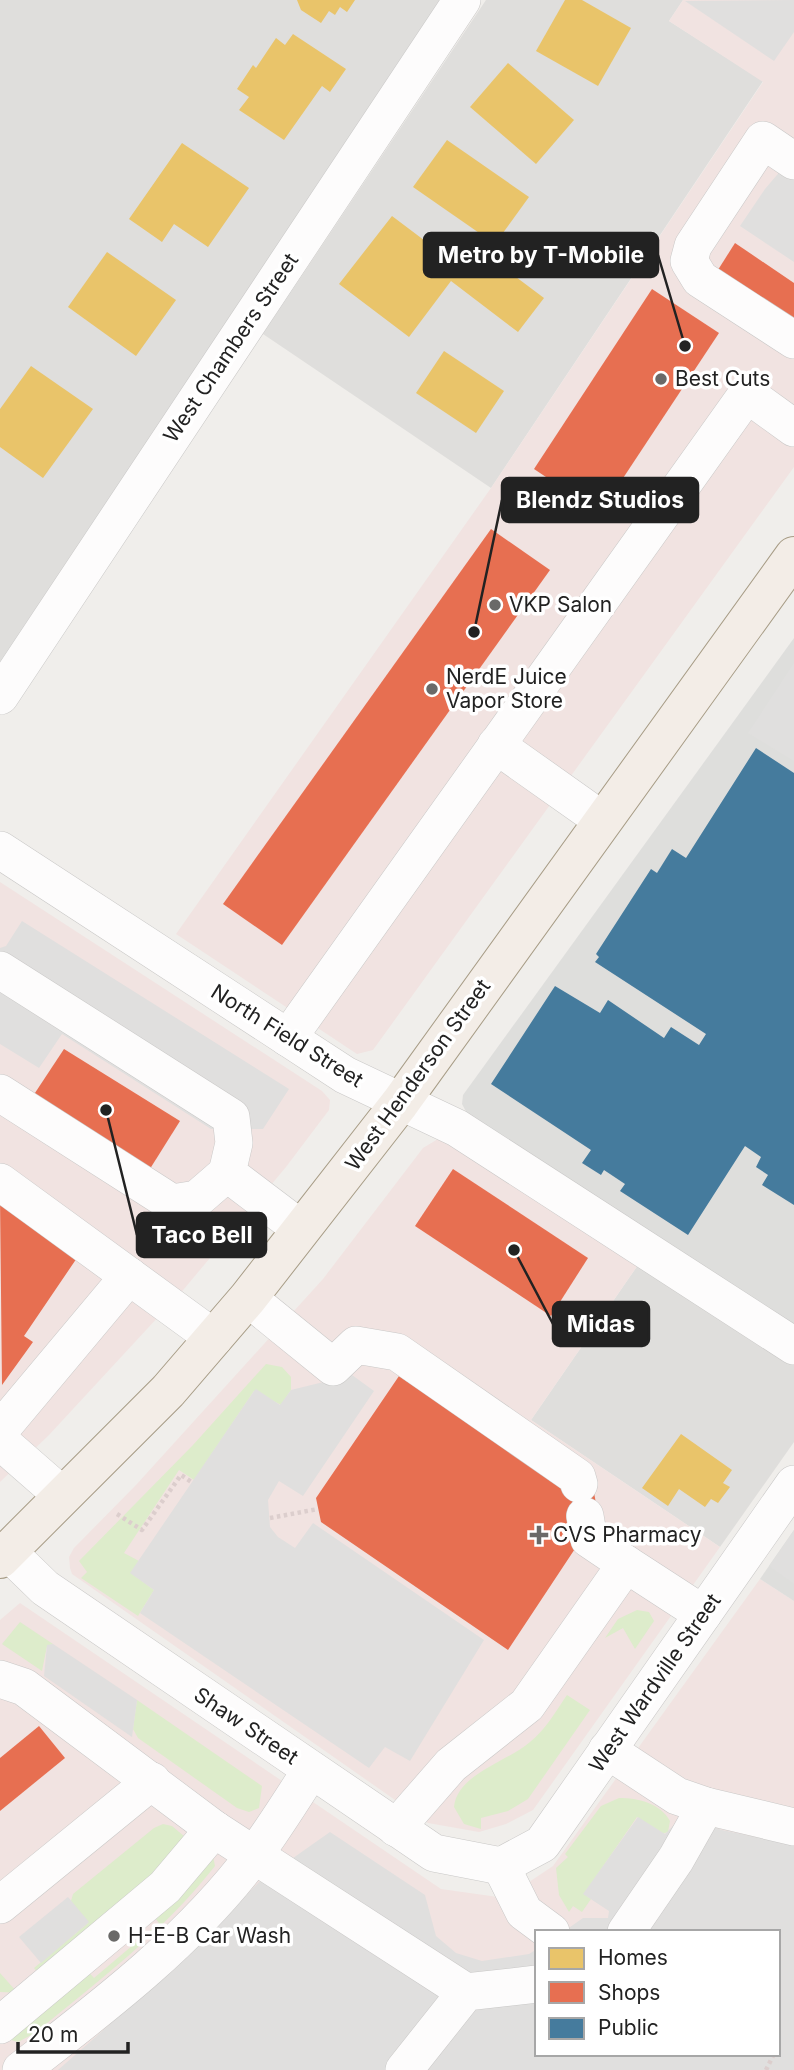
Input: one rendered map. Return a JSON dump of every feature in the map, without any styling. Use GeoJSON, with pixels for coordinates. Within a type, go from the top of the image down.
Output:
{"type":"FeatureCollection","features":[{"type":"Feature","properties":{"kind":"main road","name":"West Henderson Street"},"geometry":{"type":"LineString","coordinates":[[4,1555],[168,1391],[248,1298],[400,1103],[794,556]]}},
{"type":"Feature","properties":{"kind":"street","name":"West Chambers Street"},"geometry":{"type":"LineString","coordinates":[[0,696],[462,0]]}},
{"type":"Feature","properties":{"kind":"street"},"geometry":{"type":"LineString","coordinates":[[794,161],[764,140],[693,246],[690,261],[700,279],[794,340]]}},
{"type":"Feature","properties":{"kind":"street"},"geometry":{"type":"LineString","coordinates":[[288,1038],[747,394],[794,428]]}},
{"type":"Feature","properties":{"kind":"street"},"geometry":{"type":"LineString","coordinates":[[496,745],[602,820]]}},
{"type":"Feature","properties":{"kind":"street","name":"North Field Street"},"geometry":{"type":"LineString","coordinates":[[2,855],[345,1076],[457,1128],[794,1346]]}},
{"type":"Feature","properties":{"kind":"street"},"geometry":{"type":"LineString","coordinates":[[0,970],[231,1117],[234,1143],[227,1172],[197,1199],[172,1203],[0,1093]]}},
{"type":"Feature","properties":{"kind":"street"},"geometry":{"type":"LineString","coordinates":[[227,1172],[301,1230]]}},
{"type":"Feature","properties":{"kind":"street"},"geometry":{"type":"LineString","coordinates":[[0,1182],[214,1338]]}},
{"type":"Feature","properties":{"kind":"street"},"geometry":{"type":"LineString","coordinates":[[0,1430],[129,1276]]}},
{"type":"Feature","properties":{"kind":"street"},"geometry":{"type":"LineString","coordinates":[[248,1298],[333,1367],[356,1345],[397,1352],[577,1477],[589,1539],[703,1614]]}},
{"type":"Feature","properties":{"kind":"street"},"geometry":{"type":"LineString","coordinates":[[0,1441],[63,1496]]}},
{"type":"Feature","properties":{"kind":"street","name":"West Wardville Street"},"geometry":{"type":"LineString","coordinates":[[501,1866],[542,1844],[794,1484]]}},
{"type":"Feature","properties":{"kind":"street","name":"Shaw Street"},"geometry":{"type":"LineString","coordinates":[[4,1555],[46,1588],[434,1853],[501,1866]]}},
{"type":"Feature","properties":{"kind":"street"},"geometry":{"type":"LineString","coordinates":[[396,1828],[451,1765],[527,1705],[626,1564]]}},
{"type":"Feature","properties":{"kind":"street"},"geometry":{"type":"LineString","coordinates":[[0,1679],[24,1686],[214,1829],[466,1992],[535,1984]]}},
{"type":"Feature","properties":{"kind":"street"},"geometry":{"type":"LineString","coordinates":[[607,1750],[677,1796],[706,1806],[794,1827]]}},
{"type":"Feature","properties":{"kind":"street"},"geometry":{"type":"LineString","coordinates":[[21,2070],[102,2008],[188,1930],[254,1856],[311,1770]]}},
{"type":"Feature","properties":{"kind":"street"},"geometry":{"type":"LineString","coordinates":[[0,1905],[152,1782]]}},
{"type":"Feature","properties":{"kind":"street"},"geometry":{"type":"LineString","coordinates":[[627,1930],[676,1859],[706,1806]]}},
{"type":"Feature","properties":{"kind":"street"},"geometry":{"type":"LineString","coordinates":[[0,2025],[165,1887],[214,1829]]}},
{"type":"Feature","properties":{"kind":"street"},"geometry":{"type":"LineString","coordinates":[[501,1866],[524,1912],[548,1930]]}},
{"type":"Feature","properties":{"kind":"street"},"geometry":{"type":"LineString","coordinates":[[404,2070],[466,1992]]}},
{"type":"Feature","properties":{"kind":"path"},"geometry":{"type":"LineString","coordinates":[[117,1514],[142,1530],[181,1475],[193,1483]]}},
{"type":"Feature","properties":{"kind":"path"},"geometry":{"type":"LineString","coordinates":[[270,1518],[318,1509]]}},
{"type":"Feature","properties":{"kind":"shaded area"},"geometry":{"type":"Polygon","coordinates":[[[0,0],[441,0],[0,664],[0,0]]]}},
{"type":"Feature","properties":{"kind":"shaded area"},"geometry":{"type":"Polygon","coordinates":[[[486,0],[683,0],[669,21],[763,81],[491,488],[263,334],[486,0]]]}},
{"type":"Feature","properties":{"kind":"shaded area"},"geometry":{"type":"Polygon","coordinates":[[[683,0],[794,0],[794,467],[373,1050],[357,1054],[176,934],[491,488],[763,82],[669,21],[683,0]]]}},
{"type":"Feature","properties":{"kind":"shaded area"},"geometry":{"type":"Polygon","coordinates":[[[794,0],[794,32],[774,61],[685,1],[794,0]]]}},
{"type":"Feature","properties":{"kind":"shaded area"},"geometry":{"type":"Polygon","coordinates":[[[794,155],[794,262],[740,226],[765,189],[794,155]]]}},
{"type":"Feature","properties":{"kind":"shaded area"},"geometry":{"type":"Polygon","coordinates":[[[794,638],[794,1325],[469,1117],[462,1104],[463,1095],[794,638]]]}},
{"type":"Feature","properties":{"kind":"shaded area"},"geometry":{"type":"Polygon","coordinates":[[[794,663],[794,761],[748,733],[794,663]]]}},
{"type":"Feature","properties":{"kind":"shaded area"},"geometry":{"type":"Polygon","coordinates":[[[0,882],[322,1091],[330,1100],[329,1110],[286,1167],[184,1289],[49,1435],[0,1482],[0,882]]]}},
{"type":"Feature","properties":{"kind":"shaded area"},"geometry":{"type":"Polygon","coordinates":[[[22,921],[289,1089],[263,1129],[211,1129],[62,1034],[39,1068],[0,1044],[0,948],[6,946],[22,921]]]}},
{"type":"Feature","properties":{"kind":"shaded area"},"geometry":{"type":"Polygon","coordinates":[[[438,1139],[640,1262],[531,1420],[720,1547],[533,1810],[506,1824],[479,1832],[428,1823],[72,1574],[69,1557],[74,1548],[136,1485],[323,1279],[423,1148],[438,1139]]]}},
{"type":"Feature","properties":{"kind":"shaded area"},"geometry":{"type":"Polygon","coordinates":[[[640,1262],[794,1364],[794,1442],[720,1547],[531,1420],[640,1262]]]}},
{"type":"Feature","properties":{"kind":"shaded area"},"geometry":{"type":"Polygon","coordinates":[[[352,1375],[374,1391],[303,1496],[279,1481],[268,1500],[270,1527],[278,1537],[295,1548],[313,1523],[484,1640],[410,1761],[385,1747],[369,1768],[140,1613],[154,1590],[130,1573],[256,1389],[280,1405],[291,1390],[352,1375]]]}},
{"type":"Feature","properties":{"kind":"shaded area"},"geometry":{"type":"Polygon","coordinates":[[[794,1530],[794,1601],[760,1579],[794,1530]]]}},
{"type":"Feature","properties":{"kind":"shaded area"},"geometry":{"type":"Polygon","coordinates":[[[794,1530],[794,1584],[769,1566],[794,1530]]]}},
{"type":"Feature","properties":{"kind":"shaded area"},"geometry":{"type":"Polygon","coordinates":[[[760,1579],[794,1601],[794,2070],[0,2070],[0,1620],[20,1603],[441,1889],[505,1898],[553,1866],[760,1579]]]}},
{"type":"Feature","properties":{"kind":"shaded area"},"geometry":{"type":"Polygon","coordinates":[[[53,1644],[137,1700],[132,1737],[44,1676],[47,1645],[53,1644]]]}},
{"type":"Feature","properties":{"kind":"shaded area"},"geometry":{"type":"Polygon","coordinates":[[[684,1815],[722,1830],[794,1845],[794,2070],[58,2070],[183,1960],[259,1882],[330,1832],[425,1895],[436,1936],[456,1953],[482,1961],[529,1954],[535,1950],[535,2056],[780,2056],[780,1930],[566,1930],[583,1918],[608,1918],[609,1911],[583,1894],[638,1817],[665,1834],[684,1815]]]}},
{"type":"Feature","properties":{"kind":"shaded area"},"geometry":{"type":"Polygon","coordinates":[[[68,1897],[89,1922],[41,1963],[19,1937],[68,1897]]]}},
{"type":"Feature","properties":{"kind":"green space"},"geometry":{"type":"Polygon","coordinates":[[[266,1364],[282,1367],[291,1377],[291,1390],[281,1405],[254,1391],[194,1480],[179,1470],[124,1553],[139,1561],[131,1573],[154,1590],[138,1616],[81,1578],[87,1572],[79,1561],[193,1445],[266,1364]]]}},
{"type":"Feature","properties":{"kind":"green space"},"geometry":{"type":"Polygon","coordinates":[[[637,1610],[649,1612],[654,1621],[635,1649],[623,1628],[605,1638],[618,1619],[637,1610]]]}},
{"type":"Feature","properties":{"kind":"green space"},"geometry":{"type":"Polygon","coordinates":[[[20,1622],[53,1644],[47,1646],[42,1671],[2,1644],[20,1622]]]}},
{"type":"Feature","properties":{"kind":"green space"},"geometry":{"type":"Polygon","coordinates":[[[567,1695],[590,1710],[528,1799],[508,1811],[481,1818],[481,1829],[464,1824],[454,1807],[464,1786],[473,1777],[536,1737],[567,1695]]]}},
{"type":"Feature","properties":{"kind":"green space"},"geometry":{"type":"Polygon","coordinates":[[[137,1700],[262,1786],[259,1808],[249,1812],[237,1808],[138,1738],[133,1729],[137,1700]]]}},
{"type":"Feature","properties":{"kind":"green space"},"geometry":{"type":"Polygon","coordinates":[[[619,1798],[641,1801],[660,1810],[670,1821],[668,1832],[662,1834],[637,1817],[584,1894],[591,1899],[582,1912],[573,1906],[569,1912],[559,1895],[556,1868],[568,1857],[565,1854],[601,1806],[619,1798]]]}},
{"type":"Feature","properties":{"kind":"green space"},"geometry":{"type":"Polygon","coordinates":[[[163,1824],[172,1826],[185,1837],[185,1846],[22,1993],[0,1992],[0,1973],[16,1991],[38,1973],[34,1968],[88,1923],[71,1901],[73,1894],[154,1828],[163,1824]]]}},
{"type":"Feature","properties":{"kind":"green space"},"geometry":{"type":"Polygon","coordinates":[[[213,1856],[215,1866],[152,1934],[35,2033],[18,2042],[11,2040],[9,2033],[85,1968],[94,1978],[159,1923],[151,1913],[213,1856]]]}},
{"type":"Feature","properties":{"kind":"building: Homes"},"geometry":{"type":"Polygon","coordinates":[[[297,0],[355,0],[347,12],[340,7],[335,15],[329,11],[321,23],[301,10],[297,0]]]}},
{"type":"Feature","properties":{"kind":"building: Homes"},"geometry":{"type":"Polygon","coordinates":[[[565,0],[582,0],[631,28],[598,86],[536,51],[565,0]]]}},
{"type":"Feature","properties":{"kind":"building: Homes"},"geometry":{"type":"Polygon","coordinates":[[[293,34],[346,69],[330,92],[322,86],[284,140],[239,110],[249,97],[237,89],[253,65],[256,68],[276,38],[285,45],[293,34]]]}},
{"type":"Feature","properties":{"kind":"building: Homes"},"geometry":{"type":"Polygon","coordinates":[[[508,63],[574,120],[536,164],[470,107],[508,63]]]}},
{"type":"Feature","properties":{"kind":"building: Homes"},"geometry":{"type":"Polygon","coordinates":[[[447,140],[529,197],[495,244],[413,187],[447,140]]]}},
{"type":"Feature","properties":{"kind":"building: Homes"},"geometry":{"type":"Polygon","coordinates":[[[182,143],[249,188],[208,247],[174,224],[162,242],[129,219],[182,143]]]}},
{"type":"Feature","properties":{"kind":"building: Homes"},"geometry":{"type":"Polygon","coordinates":[[[392,216],[461,268],[476,247],[544,298],[518,332],[451,281],[409,337],[339,284],[392,216]]]}},
{"type":"Feature","properties":{"kind":"building: Homes"},"geometry":{"type":"Polygon","coordinates":[[[107,252],[176,300],[136,356],[68,307],[107,252]]]}},
{"type":"Feature","properties":{"kind":"building: Homes"},"geometry":{"type":"Polygon","coordinates":[[[444,351],[504,391],[476,433],[416,393],[444,351]]]}},
{"type":"Feature","properties":{"kind":"building: Homes"},"geometry":{"type":"Polygon","coordinates":[[[31,366],[93,409],[43,478],[0,447],[0,409],[31,366]]]}},
{"type":"Feature","properties":{"kind":"building: Homes"},"geometry":{"type":"Polygon","coordinates":[[[681,1434],[732,1470],[723,1483],[730,1487],[718,1503],[711,1499],[705,1507],[679,1489],[668,1506],[642,1488],[681,1434]]]}},
{"type":"Feature","properties":{"kind":"building: Shops"},"geometry":{"type":"Polygon","coordinates":[[[735,243],[794,283],[794,325],[716,273],[735,243]]]}},
{"type":"Feature","properties":{"kind":"building: Shops"},"geometry":{"type":"Polygon","coordinates":[[[652,289],[719,333],[600,513],[534,469],[652,289]]]}},
{"type":"Feature","properties":{"kind":"building: Shops"},"geometry":{"type":"Polygon","coordinates":[[[491,529],[550,570],[282,945],[223,904],[491,529]]]}},
{"type":"Feature","properties":{"kind":"building: Shops"},"geometry":{"type":"Polygon","coordinates":[[[64,1049],[180,1121],[148,1172],[31,1099],[64,1049]]]}},
{"type":"Feature","properties":{"kind":"building: Shops"},"geometry":{"type":"Polygon","coordinates":[[[453,1169],[588,1258],[551,1316],[415,1226],[453,1169]]]}},
{"type":"Feature","properties":{"kind":"building: Shops"},"geometry":{"type":"Polygon","coordinates":[[[0,1198],[81,1252],[24,1336],[33,1342],[2,1385],[0,1198]]]}},
{"type":"Feature","properties":{"kind":"building: Shops","name":"CVS Pharmacy"},"geometry":{"type":"Polygon","coordinates":[[[399,1376],[565,1486],[592,1482],[598,1514],[508,1650],[321,1522],[316,1498],[399,1376]]]}},
{"type":"Feature","properties":{"kind":"building: Shops"},"geometry":{"type":"Polygon","coordinates":[[[39,1726],[65,1758],[0,1811],[0,1758],[39,1726]]]}},
{"type":"Feature","properties":{"kind":"building: Public"},"geometry":{"type":"Polygon","coordinates":[[[756,748],[794,773],[794,1205],[762,1185],[768,1175],[756,1167],[761,1157],[745,1146],[688,1235],[620,1191],[625,1184],[604,1170],[601,1175],[582,1163],[591,1150],[491,1084],[555,986],[600,1013],[608,1000],[664,1038],[671,1027],[699,1045],[706,1034],[595,962],[599,957],[596,954],[651,869],[657,873],[672,849],[686,858],[756,748]]]}},
{"type":"Feature","properties":{"kind":"place","name":"Metro by T-Mobile"},"geometry":{"type":"Point","coordinates":[685,346]}},
{"type":"Feature","properties":{"kind":"place","name":"Best Cuts"},"geometry":{"type":"Point","coordinates":[661,379]}},
{"type":"Feature","properties":{"kind":"place","name":"VKP Salon"},"geometry":{"type":"Point","coordinates":[495,605]}},
{"type":"Feature","properties":{"kind":"place","name":"Blendz Studios"},"geometry":{"type":"Point","coordinates":[474,632]}},
{"type":"Feature","properties":{"kind":"place","name":"NerdE Juice Vapor Store"},"geometry":{"type":"Point","coordinates":[432,689]}},
{"type":"Feature","properties":{"kind":"place","name":"Taco Bell"},"geometry":{"type":"Point","coordinates":[106,1110]}},
{"type":"Feature","properties":{"kind":"place","name":"Midas"},"geometry":{"type":"Point","coordinates":[514,1250]}},
{"type":"Feature","properties":{"kind":"place","name":"CVS Pharmacy"},"geometry":{"type":"Point","coordinates":[539,1535]}},
{"type":"Feature","properties":{"kind":"place","name":"H-E-B Car Wash"},"geometry":{"type":"Point","coordinates":[114,1936]}}]}
